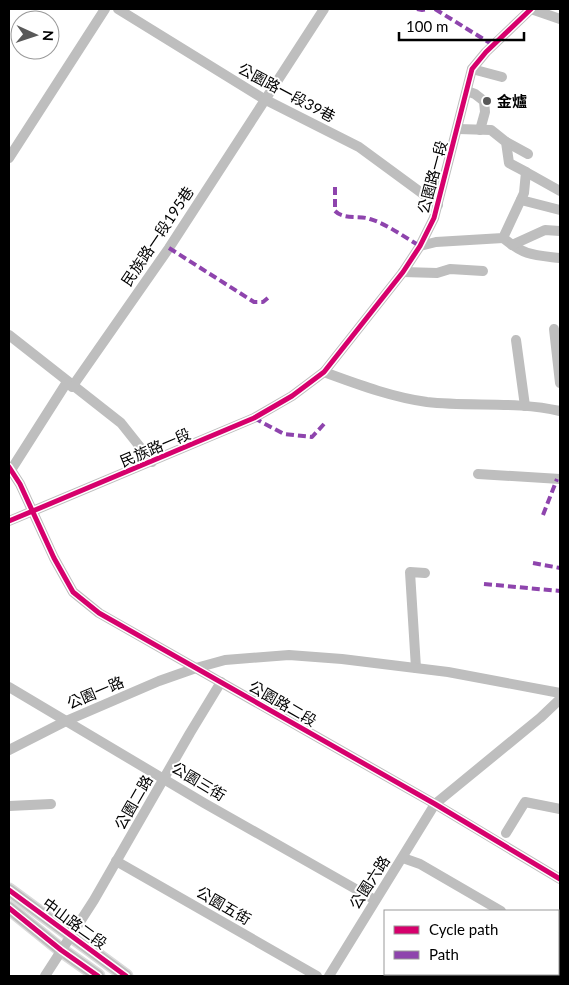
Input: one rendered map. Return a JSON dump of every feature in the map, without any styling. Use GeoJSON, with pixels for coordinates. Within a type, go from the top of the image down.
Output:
{"type":"FeatureCollection","features":[{"type":"Feature","properties":{"kind":"main road","name":"中山路二段"},"geometry":{"type":"LineString","coordinates":[[9,890],[126,976]]}},
{"type":"Feature","properties":{"kind":"main road","name":"中山路二段"},"geometry":{"type":"LineString","coordinates":[[9,908],[61,950],[98,976]]}},
{"type":"Feature","properties":{"kind":"street"},"geometry":{"type":"LineString","coordinates":[[9,158],[105,9]]}},
{"type":"Feature","properties":{"kind":"street","name":"公園路一段39巷"},"geometry":{"type":"LineString","coordinates":[[118,9],[264,99],[359,147],[438,205]]}},
{"type":"Feature","properties":{"kind":"street","name":"民族路一段195巷"},"geometry":{"type":"LineString","coordinates":[[10,469],[169,248],[324,9]]}},
{"type":"Feature","properties":{"kind":"street"},"geometry":{"type":"LineString","coordinates":[[531,9],[560,19]]}},
{"type":"Feature","properties":{"kind":"street","name":"公園路一段"},"geometry":{"type":"LineString","coordinates":[[324,372],[403,272],[420,246],[434,218],[472,69],[486,52],[531,9]]}},
{"type":"Feature","properties":{"kind":"street"},"geometry":{"type":"LineString","coordinates":[[472,69],[502,77]]}},
{"type":"Feature","properties":{"kind":"street"},"geometry":{"type":"LineString","coordinates":[[467,91],[484,101],[485,112],[480,130]]}},
{"type":"Feature","properties":{"kind":"street"},"geometry":{"type":"LineString","coordinates":[[458,129],[491,130],[506,142],[528,154]]}},
{"type":"Feature","properties":{"kind":"street"},"geometry":{"type":"LineString","coordinates":[[506,142],[509,163],[560,191]]}},
{"type":"Feature","properties":{"kind":"street"},"geometry":{"type":"LineString","coordinates":[[504,238],[524,193],[526,172]]}},
{"type":"Feature","properties":{"kind":"street"},"geometry":{"type":"LineString","coordinates":[[521,200],[560,210]]}},
{"type":"Feature","properties":{"kind":"street"},"geometry":{"type":"LineString","coordinates":[[512,245],[545,230],[560,231]]}},
{"type":"Feature","properties":{"kind":"street"},"geometry":{"type":"LineString","coordinates":[[420,246],[436,242],[504,238],[528,255],[560,258]]}},
{"type":"Feature","properties":{"kind":"street"},"geometry":{"type":"LineString","coordinates":[[403,272],[437,274],[450,269],[483,271]]}},
{"type":"Feature","properties":{"kind":"street"},"geometry":{"type":"LineString","coordinates":[[554,329],[560,383]]}},
{"type":"Feature","properties":{"kind":"street"},"geometry":{"type":"LineString","coordinates":[[9,335],[70,385],[121,423],[152,462]]}},
{"type":"Feature","properties":{"kind":"street"},"geometry":{"type":"LineString","coordinates":[[516,340],[525,406]]}},
{"type":"Feature","properties":{"kind":"street"},"geometry":{"type":"LineString","coordinates":[[324,372],[370,389],[426,402],[525,406],[560,411]]}},
{"type":"Feature","properties":{"kind":"street","name":"民族路一段"},"geometry":{"type":"LineString","coordinates":[[9,521],[254,418],[292,396],[324,372]]}},
{"type":"Feature","properties":{"kind":"street"},"geometry":{"type":"LineString","coordinates":[[10,469],[34,511]]}},
{"type":"Feature","properties":{"kind":"street"},"geometry":{"type":"LineString","coordinates":[[478,474],[560,479]]}},
{"type":"Feature","properties":{"kind":"street","name":"公園路二段"},"geometry":{"type":"LineString","coordinates":[[34,511],[54,558],[73,592],[99,613],[435,804],[560,879]]}},
{"type":"Feature","properties":{"kind":"street"},"geometry":{"type":"LineString","coordinates":[[416,668],[410,572],[425,573]]}},
{"type":"Feature","properties":{"kind":"street","name":"公園一路"},"geometry":{"type":"LineString","coordinates":[[9,750],[66,721],[159,681],[225,660],[289,655],[448,672],[560,693]]}},
{"type":"Feature","properties":{"kind":"street","name":"公園二路"},"geometry":{"type":"LineString","coordinates":[[45,976],[61,950],[72,937],[221,682]]}},
{"type":"Feature","properties":{"kind":"street","name":"公園三街"},"geometry":{"type":"LineString","coordinates":[[9,687],[374,900]]}},
{"type":"Feature","properties":{"kind":"street","name":"公園六路"},"geometry":{"type":"LineString","coordinates":[[329,976],[374,900],[435,804],[540,718],[560,699]]}},
{"type":"Feature","properties":{"kind":"street"},"geometry":{"type":"LineString","coordinates":[[506,832],[525,802],[560,809]]}},
{"type":"Feature","properties":{"kind":"street"},"geometry":{"type":"LineString","coordinates":[[9,806],[52,804]]}},
{"type":"Feature","properties":{"kind":"street"},"geometry":{"type":"LineString","coordinates":[[402,858],[420,864],[435,872],[499,910]]}},
{"type":"Feature","properties":{"kind":"street","name":"公園五街"},"geometry":{"type":"LineString","coordinates":[[116,861],[318,976]]}},
{"type":"Feature","properties":{"kind":"marked path"},"geometry":{"type":"LineString","coordinates":[[417,9],[428,9]]}},
{"type":"Feature","properties":{"kind":"marked path"},"geometry":{"type":"LineString","coordinates":[[435,9],[493,45]]}},
{"type":"Feature","properties":{"kind":"marked path"},"geometry":{"type":"LineString","coordinates":[[335,187],[335,211],[339,214],[376,221],[420,246]]}},
{"type":"Feature","properties":{"kind":"marked path"},"geometry":{"type":"LineString","coordinates":[[169,248],[254,302],[263,302],[269,297]]}},
{"type":"Feature","properties":{"kind":"marked path"},"geometry":{"type":"LineString","coordinates":[[254,418],[284,434],[312,437],[324,424]]}},
{"type":"Feature","properties":{"kind":"marked path"},"geometry":{"type":"LineString","coordinates":[[543,515],[557,479]]}},
{"type":"Feature","properties":{"kind":"marked path"},"geometry":{"type":"LineString","coordinates":[[533,563],[560,568]]}},
{"type":"Feature","properties":{"kind":"marked path"},"geometry":{"type":"LineString","coordinates":[[484,584],[560,591]]}},
{"type":"Feature","properties":{"kind":"cycle path"},"geometry":{"type":"LineString","coordinates":[[9,521],[254,418],[292,396],[324,372],[403,272],[420,246],[434,218],[472,69],[486,52],[531,9]]}},
{"type":"Feature","properties":{"kind":"cycle path"},"geometry":{"type":"LineString","coordinates":[[9,467],[20,484],[54,558],[73,592],[99,613],[435,804],[560,879]]}},
{"type":"Feature","properties":{"kind":"cycle path"},"geometry":{"type":"LineString","coordinates":[[9,890],[126,976]]}},
{"type":"Feature","properties":{"kind":"cycle path"},"geometry":{"type":"LineString","coordinates":[[9,908],[61,950],[98,976]]}},
{"type":"Feature","properties":{"kind":"place","name":"金爐"},"geometry":{"type":"Point","coordinates":[487,101]}}]}
